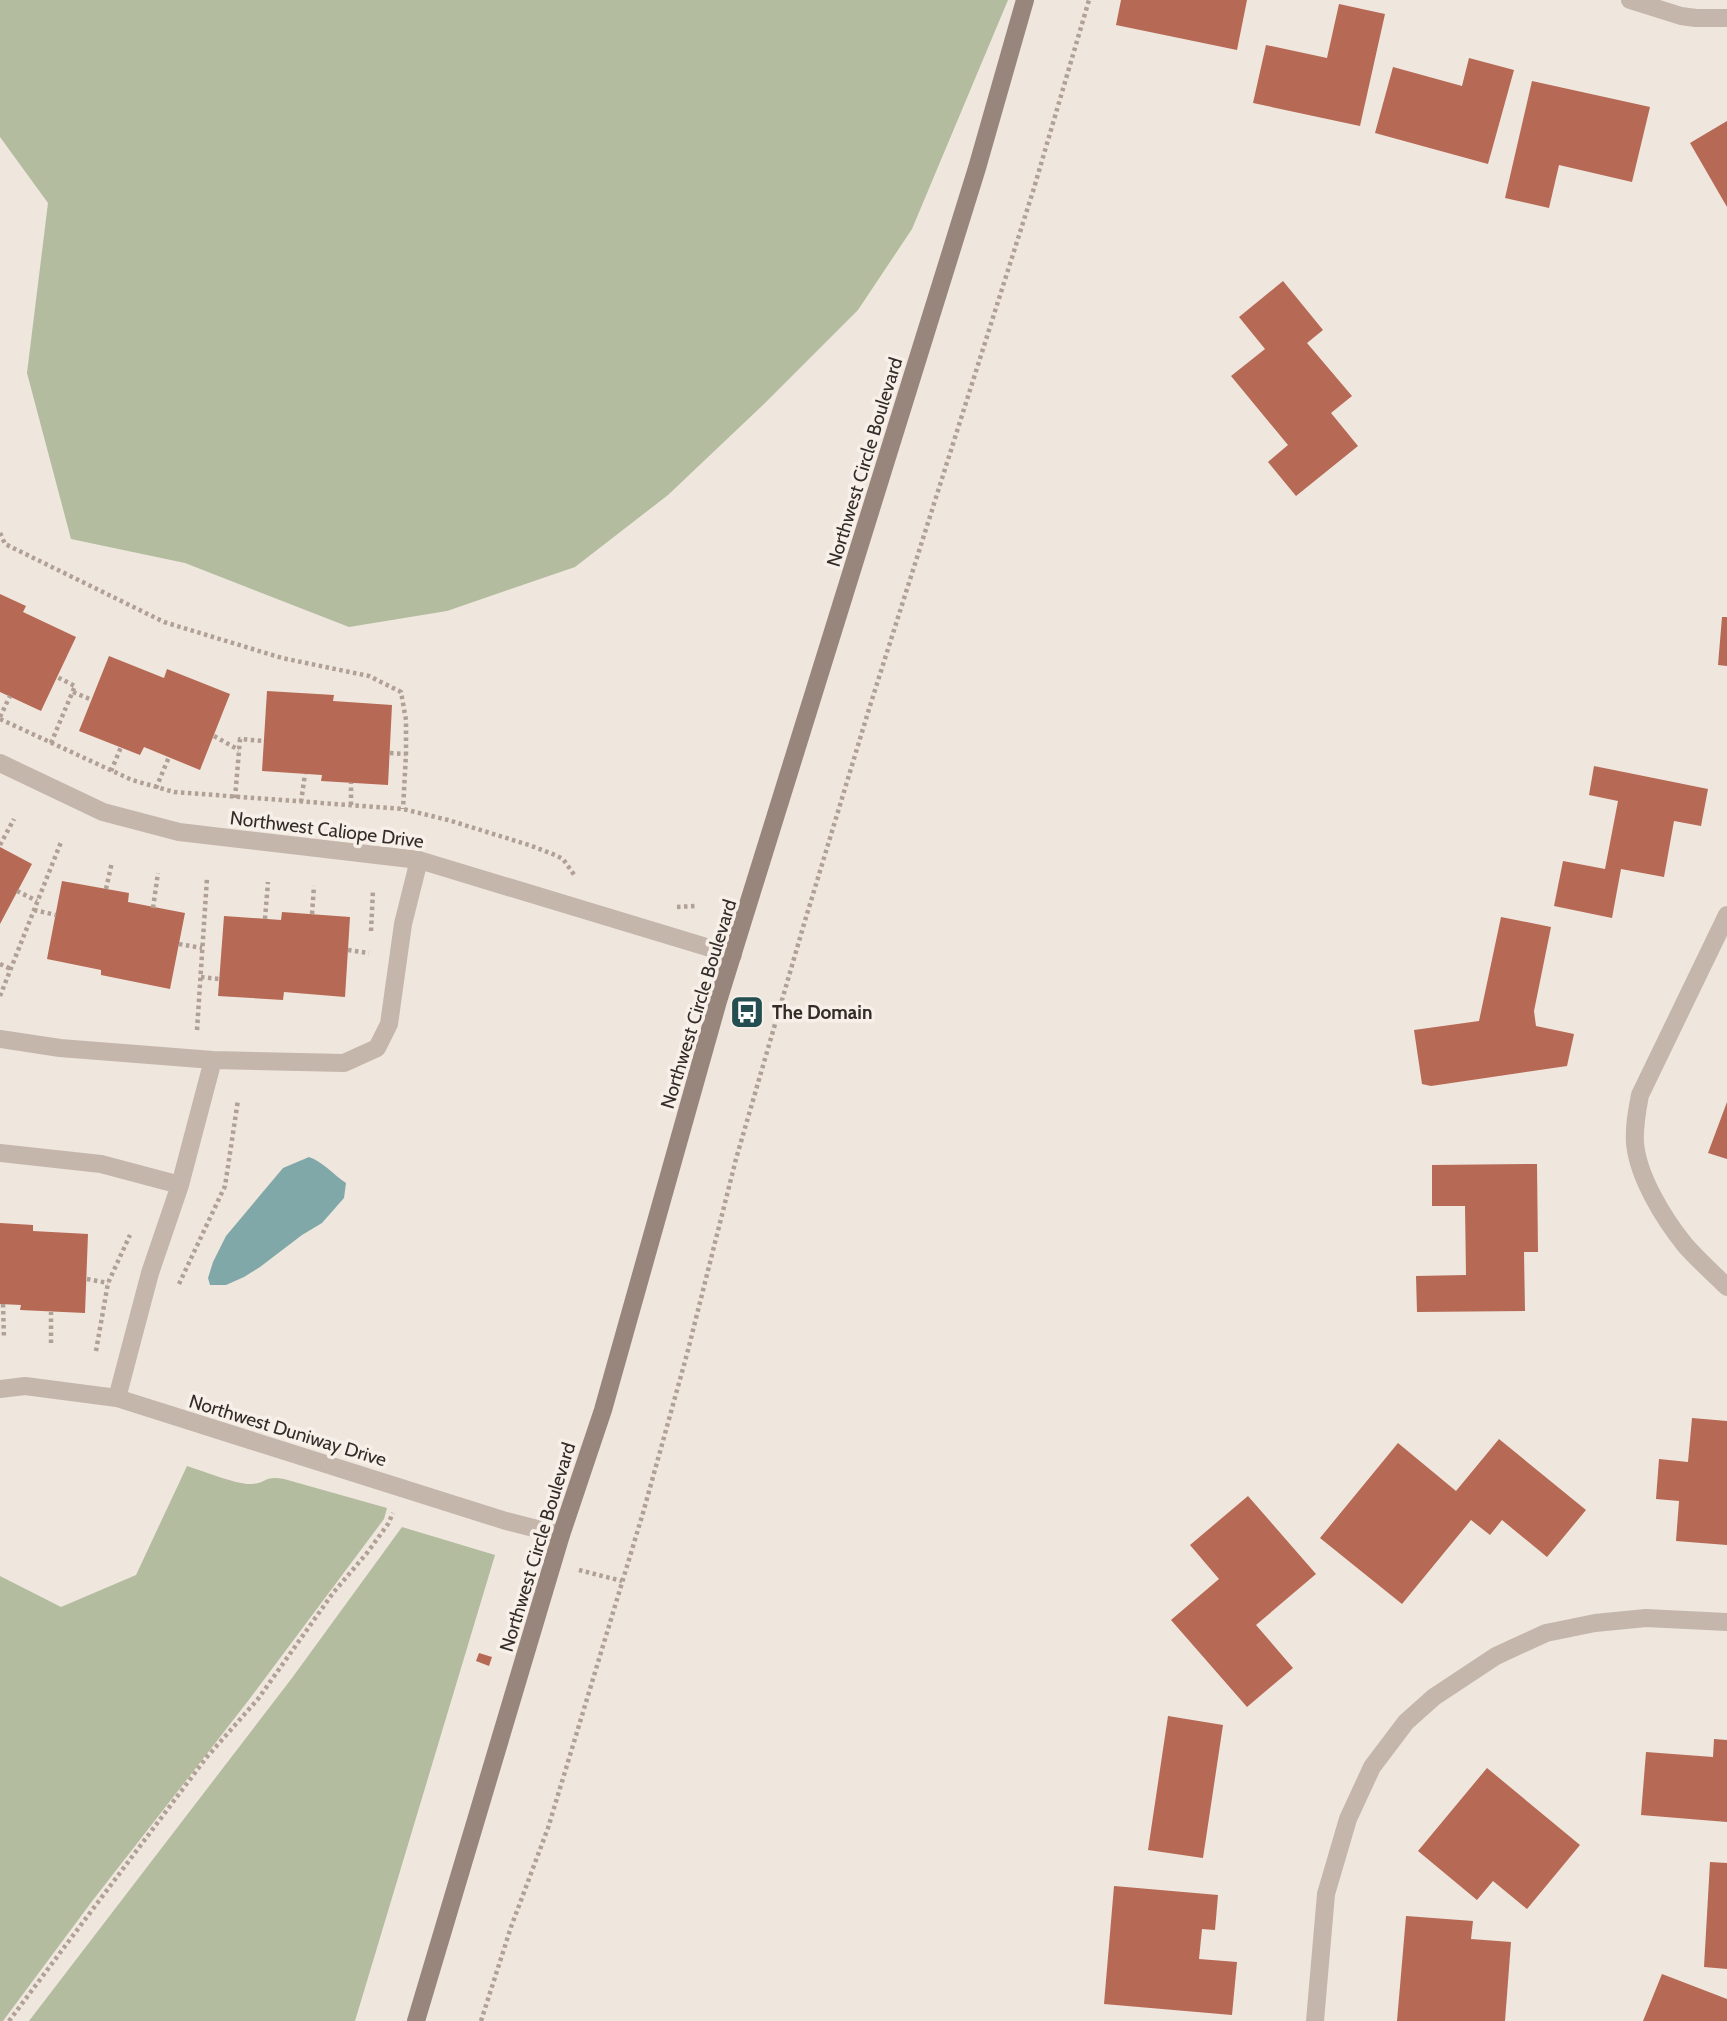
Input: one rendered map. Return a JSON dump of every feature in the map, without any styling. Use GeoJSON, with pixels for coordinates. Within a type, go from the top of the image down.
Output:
{"type":"FeatureCollection","features":[{"type":"Feature","properties":{"kind":"main road","name":"Northwest Circle Boulevard"},"geometry":{"type":"LineString","coordinates":[[416,2021],[561,1535],[603,1410],[718,1001],[977,168],[1025,0]]}},
{"type":"Feature","properties":{"kind":"street"},"geometry":{"type":"LineString","coordinates":[[1630,0],[1681,16],[1727,18]]}},
{"type":"Feature","properties":{"kind":"street","name":"Northwest Caliope Drive"},"geometry":{"type":"LineString","coordinates":[[0,763],[103,812],[179,832],[419,860],[733,955]]}},
{"type":"Feature","properties":{"kind":"street"},"geometry":{"type":"LineString","coordinates":[[0,1039],[60,1048],[213,1060],[344,1063],[377,1048],[389,1024],[403,924],[419,860]]}},
{"type":"Feature","properties":{"kind":"street"},"geometry":{"type":"LineString","coordinates":[[1727,915],[1640,1095],[1635,1120],[1635,1146],[1641,1171],[1661,1211],[1685,1245],[1727,1287]]}},
{"type":"Feature","properties":{"kind":"street"},"geometry":{"type":"LineString","coordinates":[[117,1398],[150,1273],[180,1185],[213,1060]]}},
{"type":"Feature","properties":{"kind":"street"},"geometry":{"type":"LineString","coordinates":[[0,1153],[101,1164],[180,1185]]}},
{"type":"Feature","properties":{"kind":"street","name":"Northwest Duniway Drive"},"geometry":{"type":"LineString","coordinates":[[0,1389],[25,1385],[117,1398],[506,1521],[561,1535]]}},
{"type":"Feature","properties":{"kind":"street"},"geometry":{"type":"LineString","coordinates":[[1315,2021],[1326,1894],[1345,1831],[1372,1768],[1406,1722],[1434,1697],[1496,1656],[1546,1633],[1595,1623],[1646,1618],[1727,1622]]}},
{"type":"Feature","properties":{"kind":"path"},"geometry":{"type":"LineString","coordinates":[[481,2021],[511,1927],[548,1828],[593,1682],[643,1513],[687,1354],[736,1159],[804,924],[1034,188],[1089,0]]}},
{"type":"Feature","properties":{"kind":"path"},"geometry":{"type":"LineString","coordinates":[[0,533],[5,544],[164,622],[282,659],[369,676],[401,692],[406,720],[403,809]]}},
{"type":"Feature","properties":{"kind":"path"},"geometry":{"type":"LineString","coordinates":[[51,743],[75,686],[57,677]]}},
{"type":"Feature","properties":{"kind":"path"},"geometry":{"type":"LineString","coordinates":[[73,692],[92,700]]}},
{"type":"Feature","properties":{"kind":"path"},"geometry":{"type":"LineString","coordinates":[[10,696],[0,718],[131,780],[156,788],[235,798],[403,809],[448,820],[555,855],[563,859],[575,876],[583,879]]}},
{"type":"Feature","properties":{"kind":"path"},"geometry":{"type":"LineString","coordinates":[[214,736],[239,750]]}},
{"type":"Feature","properties":{"kind":"path"},"geometry":{"type":"LineString","coordinates":[[235,798],[240,739],[264,741]]}},
{"type":"Feature","properties":{"kind":"path"},"geometry":{"type":"LineString","coordinates":[[111,771],[121,747]]}},
{"type":"Feature","properties":{"kind":"path"},"geometry":{"type":"LineString","coordinates":[[390,753],[406,754]]}},
{"type":"Feature","properties":{"kind":"path"},"geometry":{"type":"LineString","coordinates":[[156,788],[169,757]]}},
{"type":"Feature","properties":{"kind":"path"},"geometry":{"type":"LineString","coordinates":[[301,802],[305,774]]}},
{"type":"Feature","properties":{"kind":"path"},"geometry":{"type":"LineString","coordinates":[[351,783],[351,805]]}},
{"type":"Feature","properties":{"kind":"path"},"geometry":{"type":"LineString","coordinates":[[0,845],[14,819]]}},
{"type":"Feature","properties":{"kind":"path"},"geometry":{"type":"LineString","coordinates":[[0,996],[61,842]]}},
{"type":"Feature","properties":{"kind":"path"},"geometry":{"type":"LineString","coordinates":[[106,889],[112,862]]}},
{"type":"Feature","properties":{"kind":"path"},"geometry":{"type":"LineString","coordinates":[[153,908],[158,873]]}},
{"type":"Feature","properties":{"kind":"path"},"geometry":{"type":"LineString","coordinates":[[197,1030],[207,878]]}},
{"type":"Feature","properties":{"kind":"path"},"geometry":{"type":"LineString","coordinates":[[265,919],[268,882]]}},
{"type":"Feature","properties":{"kind":"path"},"geometry":{"type":"LineString","coordinates":[[312,914],[314,886]]}},
{"type":"Feature","properties":{"kind":"path"},"geometry":{"type":"LineString","coordinates":[[17,891],[37,901]]}},
{"type":"Feature","properties":{"kind":"path"},"geometry":{"type":"LineString","coordinates":[[667,904],[678,908],[695,906]]}},
{"type":"Feature","properties":{"kind":"path"},"geometry":{"type":"LineString","coordinates":[[34,910],[55,915]]}},
{"type":"Feature","properties":{"kind":"path"},"geometry":{"type":"LineString","coordinates":[[179,944],[202,948]]}},
{"type":"Feature","properties":{"kind":"path"},"geometry":{"type":"LineString","coordinates":[[348,950],[369,953]]}},
{"type":"Feature","properties":{"kind":"path"},"geometry":{"type":"LineString","coordinates":[[0,964],[11,969]]}},
{"type":"Feature","properties":{"kind":"path"},"geometry":{"type":"LineString","coordinates":[[201,977],[219,979]]}},
{"type":"Feature","properties":{"kind":"path"},"geometry":{"type":"LineString","coordinates":[[175,1294],[225,1186],[237,1100]]}},
{"type":"Feature","properties":{"kind":"path"},"geometry":{"type":"LineString","coordinates":[[96,1351],[108,1283],[134,1227]]}},
{"type":"Feature","properties":{"kind":"path"},"geometry":{"type":"LineString","coordinates":[[87,1279],[108,1283]]}},
{"type":"Feature","properties":{"kind":"path"},"geometry":{"type":"LineString","coordinates":[[3,1304],[4,1339]]}},
{"type":"Feature","properties":{"kind":"path"},"geometry":{"type":"LineString","coordinates":[[51,1312],[51,1343]]}},
{"type":"Feature","properties":{"kind":"path"},"geometry":{"type":"LineString","coordinates":[[9,2021],[206,1758],[258,1699],[333,1593],[381,1534],[396,1507]]}},
{"type":"Feature","properties":{"kind":"green space"},"geometry":{"type":"Polygon","coordinates":[[[0,0],[1008,0],[912,229],[858,310],[764,404],[668,495],[575,567],[447,611],[349,627],[185,563],[71,539],[27,373],[48,203],[0,137],[0,0]]]}},
{"type":"Feature","properties":{"kind":"green space"},"geometry":{"type":"Polygon","coordinates":[[[187,1466],[246,1484],[273,1478],[284,1479],[387,1508],[384,1519],[248,1701],[3,2021],[0,2021],[0,1576],[61,1607],[136,1575],[187,1466]]]}},
{"type":"Feature","properties":{"kind":"green space"},"geometry":{"type":"Polygon","coordinates":[[[402,1527],[495,1555],[355,2021],[29,2021],[292,1678],[402,1527]]]}},
{"type":"Feature","properties":{"kind":"water"},"geometry":{"type":"Polygon","coordinates":[[[309,1157],[346,1183],[344,1198],[322,1223],[260,1267],[226,1285],[210,1285],[208,1278],[213,1262],[226,1236],[283,1168],[309,1157]]]}},
{"type":"Feature","properties":{"kind":"building"},"geometry":{"type":"Polygon","coordinates":[[[1121,0],[1247,0],[1237,50],[1116,25],[1121,0]]]}},
{"type":"Feature","properties":{"kind":"building"},"geometry":{"type":"Polygon","coordinates":[[[1339,4],[1385,14],[1360,126],[1253,103],[1266,45],[1327,58],[1339,4]]]}},
{"type":"Feature","properties":{"kind":"building"},"geometry":{"type":"Polygon","coordinates":[[[1469,58],[1514,70],[1488,164],[1375,133],[1393,67],[1462,86],[1469,58]]]}},
{"type":"Feature","properties":{"kind":"building"},"geometry":{"type":"Polygon","coordinates":[[[1532,81],[1650,107],[1632,182],[1559,165],[1549,208],[1505,198],[1532,81]]]}},
{"type":"Feature","properties":{"kind":"building"},"geometry":{"type":"Polygon","coordinates":[[[1727,121],[1727,207],[1690,143],[1727,121]]]}},
{"type":"Feature","properties":{"kind":"building"},"geometry":{"type":"Polygon","coordinates":[[[1283,281],[1323,330],[1307,343],[1352,396],[1331,413],[1358,446],[1296,496],[1268,462],[1288,445],[1231,376],[1265,349],[1239,317],[1283,281]]]}},
{"type":"Feature","properties":{"kind":"building"},"geometry":{"type":"Polygon","coordinates":[[[0,594],[26,606],[23,612],[76,637],[41,711],[0,692],[0,594]]]}},
{"type":"Feature","properties":{"kind":"building"},"geometry":{"type":"Polygon","coordinates":[[[1722,617],[1727,617],[1727,666],[1718,665],[1722,617]]]}},
{"type":"Feature","properties":{"kind":"building"},"geometry":{"type":"Polygon","coordinates":[[[109,656],[164,678],[167,669],[230,694],[200,770],[144,747],[140,755],[79,731],[109,656]]]}},
{"type":"Feature","properties":{"kind":"building"},"geometry":{"type":"Polygon","coordinates":[[[267,691],[334,695],[333,701],[392,705],[388,785],[321,781],[322,775],[262,771],[267,691]]]}},
{"type":"Feature","properties":{"kind":"building"},"geometry":{"type":"Polygon","coordinates":[[[1594,766],[1708,789],[1701,826],[1674,821],[1664,877],[1621,869],[1612,918],[1554,906],[1563,861],[1605,869],[1618,801],[1589,795],[1594,766]]]}},
{"type":"Feature","properties":{"kind":"building"},"geometry":{"type":"Polygon","coordinates":[[[0,847],[32,864],[0,924],[0,847]]]}},
{"type":"Feature","properties":{"kind":"building"},"geometry":{"type":"Polygon","coordinates":[[[62,881],[129,893],[128,902],[185,913],[170,989],[101,975],[101,970],[47,959],[62,881]]]}},
{"type":"Feature","properties":{"kind":"building"},"geometry":{"type":"Polygon","coordinates":[[[282,912],[350,917],[345,997],[284,992],[283,1000],[218,996],[224,916],[281,920],[282,912]]]}},
{"type":"Feature","properties":{"kind":"building"},"geometry":{"type":"Polygon","coordinates":[[[1501,917],[1551,927],[1534,1011],[1536,1026],[1574,1034],[1567,1066],[1431,1086],[1422,1084],[1414,1030],[1479,1021],[1501,917]]]}},
{"type":"Feature","properties":{"kind":"building"},"geometry":{"type":"Polygon","coordinates":[[[1727,1102],[1727,1159],[1708,1153],[1727,1102]]]}},
{"type":"Feature","properties":{"kind":"building"},"geometry":{"type":"Polygon","coordinates":[[[1537,1164],[1538,1252],[1524,1252],[1525,1311],[1417,1312],[1416,1276],[1466,1275],[1465,1206],[1432,1206],[1432,1165],[1537,1164]]]}},
{"type":"Feature","properties":{"kind":"building"},"geometry":{"type":"Polygon","coordinates":[[[0,1223],[33,1225],[33,1231],[88,1234],[85,1313],[20,1310],[21,1305],[0,1304],[0,1223]]]}},
{"type":"Feature","properties":{"kind":"building"},"geometry":{"type":"Polygon","coordinates":[[[1692,1418],[1727,1421],[1727,1545],[1676,1541],[1679,1501],[1656,1499],[1659,1459],[1688,1462],[1692,1418]]]}},
{"type":"Feature","properties":{"kind":"building"},"geometry":{"type":"Polygon","coordinates":[[[1499,1439],[1586,1510],[1547,1557],[1502,1520],[1490,1535],[1471,1520],[1402,1604],[1320,1538],[1398,1443],[1456,1491],[1499,1439]]]}},
{"type":"Feature","properties":{"kind":"building"},"geometry":{"type":"Polygon","coordinates":[[[1248,1496],[1316,1574],[1256,1625],[1293,1668],[1247,1707],[1171,1620],[1219,1579],[1190,1545],[1248,1496]]]}},
{"type":"Feature","properties":{"kind":"building"},"geometry":{"type":"Polygon","coordinates":[[[479,1653],[492,1657],[489,1666],[476,1661],[479,1653]]]}},
{"type":"Feature","properties":{"kind":"building"},"geometry":{"type":"Polygon","coordinates":[[[1168,1716],[1223,1725],[1203,1858],[1148,1850],[1168,1716]]]}},
{"type":"Feature","properties":{"kind":"building"},"geometry":{"type":"Polygon","coordinates":[[[1714,1739],[1727,1740],[1727,1822],[1641,1815],[1646,1752],[1713,1757],[1714,1739]]]}},
{"type":"Feature","properties":{"kind":"building"},"geometry":{"type":"Polygon","coordinates":[[[1487,1768],[1580,1845],[1527,1909],[1493,1881],[1477,1900],[1418,1851],[1487,1768]]]}},
{"type":"Feature","properties":{"kind":"building"},"geometry":{"type":"Polygon","coordinates":[[[1710,1862],[1727,1863],[1727,1969],[1704,1967],[1710,1862]]]}},
{"type":"Feature","properties":{"kind":"building"},"geometry":{"type":"Polygon","coordinates":[[[1114,1886],[1218,1895],[1215,1930],[1202,1929],[1199,1959],[1237,1962],[1232,2015],[1104,2004],[1114,1886]]]}},
{"type":"Feature","properties":{"kind":"building"},"geometry":{"type":"Polygon","coordinates":[[[1406,1916],[1473,1921],[1471,1939],[1511,1942],[1505,2021],[1397,2021],[1406,1916]]]}},
{"type":"Feature","properties":{"kind":"building"},"geometry":{"type":"Polygon","coordinates":[[[1662,1974],[1727,1999],[1727,2021],[1643,2021],[1662,1974]]]}},
{"type":"Feature","properties":{"kind":"place","name":"The Domain"},"geometry":{"type":"Point","coordinates":[747,1012]}}]}
